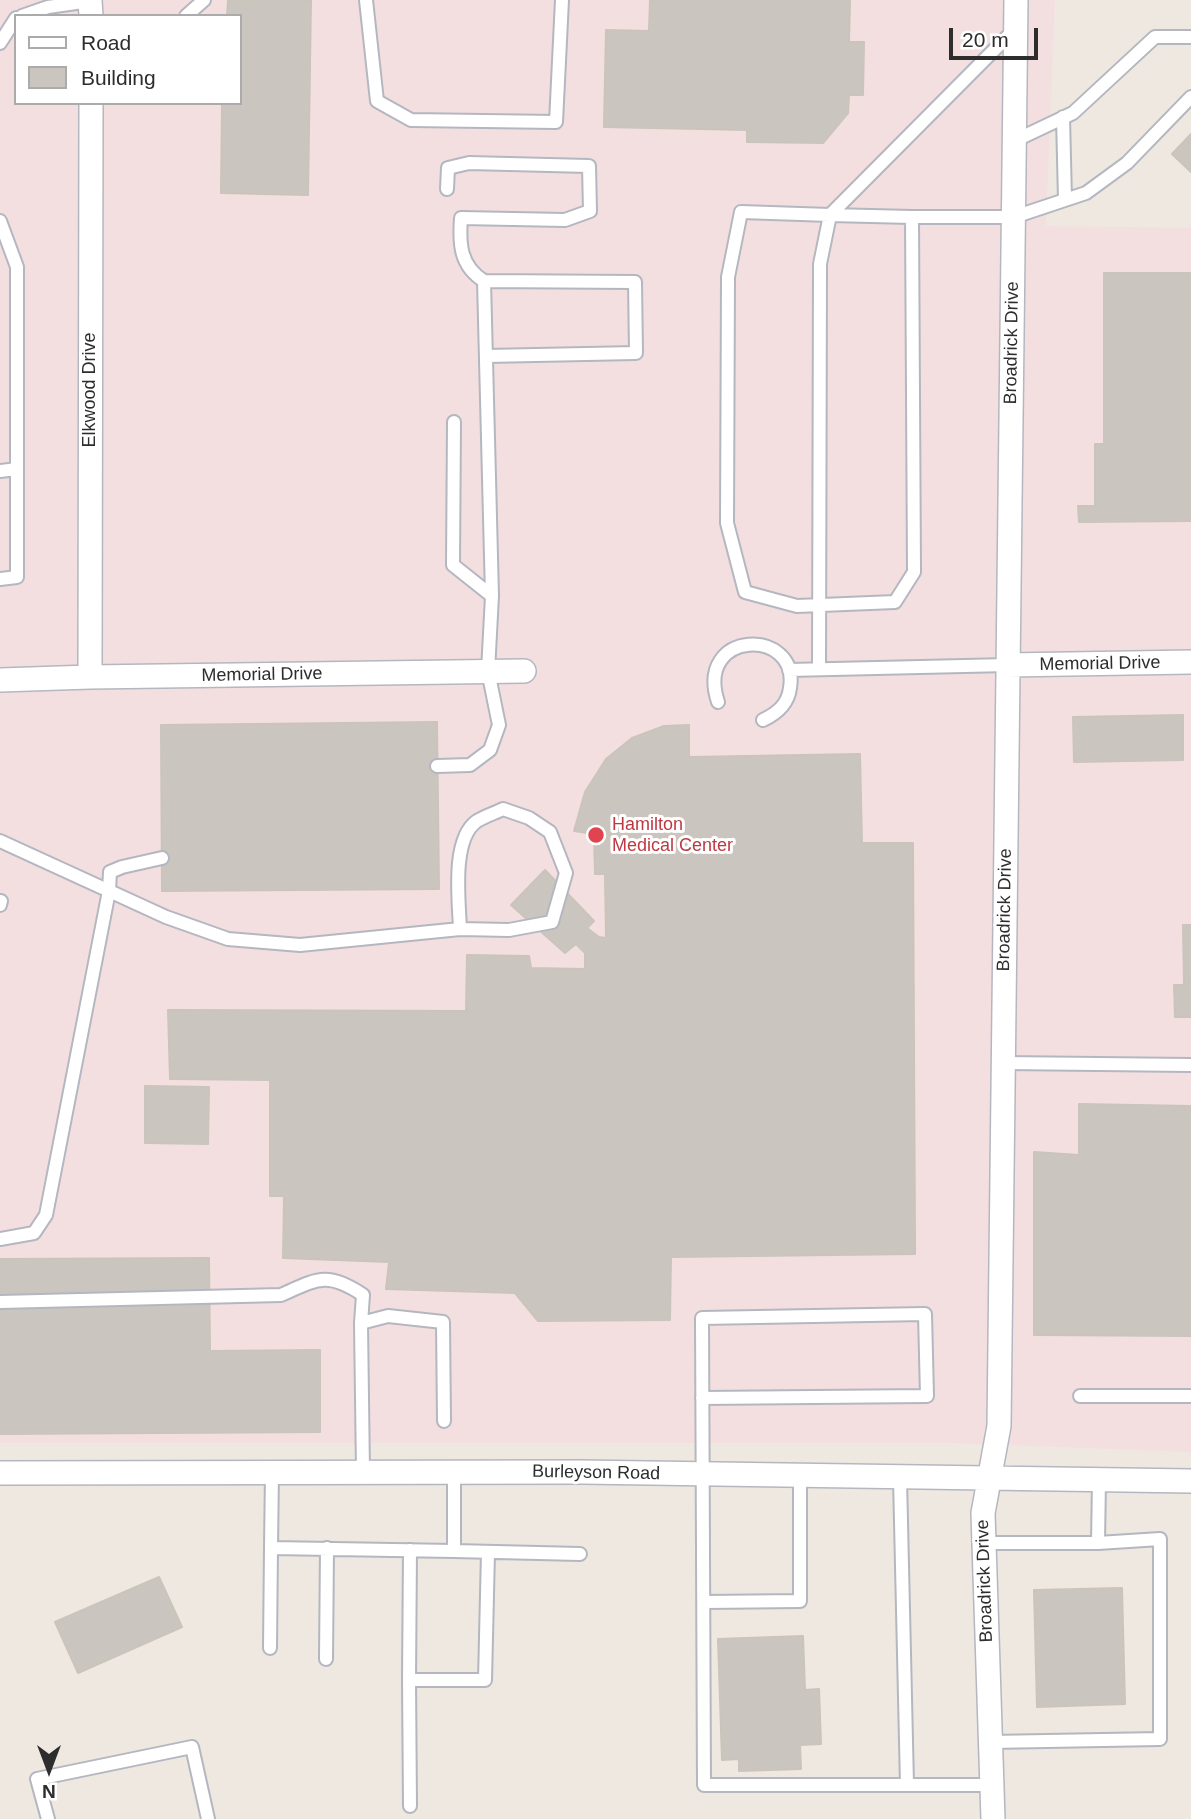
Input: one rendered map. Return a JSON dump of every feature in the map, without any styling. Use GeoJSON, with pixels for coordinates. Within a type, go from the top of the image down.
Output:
{"type":"FeatureCollection","features":[{"type":"Feature","properties":{"kind":"street","name":"Broadrick Drive"},"geometry":{"type":"LineString","coordinates":[[993,1819],[983,1513],[999,1426],[1016,0]]}},
{"type":"Feature","properties":{"kind":"street","name":"Elkwood Drive"},"geometry":{"type":"LineString","coordinates":[[90,677],[91,105]]}},
{"type":"Feature","properties":{"kind":"street","name":"Memorial Drive"},"geometry":{"type":"LineString","coordinates":[[1008,665],[1191,662]]}},
{"type":"Feature","properties":{"kind":"street","name":"Memorial Drive"},"geometry":{"type":"LineString","coordinates":[[0,680],[524,671]]}},
{"type":"Feature","properties":{"kind":"street","name":"Burleyson Road"},"geometry":{"type":"LineString","coordinates":[[0,1473],[454,1472],[1191,1481]]}},
{"type":"Feature","properties":{"kind":"lane"},"geometry":{"type":"LineString","coordinates":[[188,14],[204,0]]}},
{"type":"Feature","properties":{"kind":"lane"},"geometry":{"type":"LineString","coordinates":[[366,0],[376,101],[411,120],[556,122],[562,0]]}},
{"type":"Feature","properties":{"kind":"lane"},"geometry":{"type":"LineString","coordinates":[[26,14],[46,4],[90,6]]}},
{"type":"Feature","properties":{"kind":"lane"},"geometry":{"type":"LineString","coordinates":[[0,43],[14,21]]}},
{"type":"Feature","properties":{"kind":"lane"},"geometry":{"type":"LineString","coordinates":[[819,669],[820,264],[830,215],[1016,29]]}},
{"type":"Feature","properties":{"kind":"lane"},"geometry":{"type":"LineString","coordinates":[[1014,141],[1073,113],[1155,37],[1191,37]]}},
{"type":"Feature","properties":{"kind":"lane"},"geometry":{"type":"LineString","coordinates":[[912,217],[914,572],[895,602],[797,606],[746,592],[727,523],[728,277],[741,212],[1014,217],[1086,193],[1127,163],[1191,97]]}},
{"type":"Feature","properties":{"kind":"lane"},"geometry":{"type":"LineString","coordinates":[[1063,117],[1065,200]]}},
{"type":"Feature","properties":{"kind":"lane"},"geometry":{"type":"LineString","coordinates":[[447,189],[448,169],[469,163],[589,166],[590,211],[565,220],[461,218],[459,246],[472,273],[484,281],[635,282],[636,353],[486,356]]}},
{"type":"Feature","properties":{"kind":"lane"},"geometry":{"type":"LineString","coordinates":[[0,221],[16,267],[16,577],[0,579]]}},
{"type":"Feature","properties":{"kind":"lane"},"geometry":{"type":"LineString","coordinates":[[438,766],[470,765],[490,750],[499,725],[488,671],[492,596],[484,281]]}},
{"type":"Feature","properties":{"kind":"lane"},"geometry":{"type":"LineString","coordinates":[[454,422],[453,565],[492,596]]}},
{"type":"Feature","properties":{"kind":"lane"},"geometry":{"type":"LineString","coordinates":[[0,471],[16,469]]}},
{"type":"Feature","properties":{"kind":"lane"},"geometry":{"type":"LineString","coordinates":[[718,702],[713,680],[724,656],[734,648],[761,644],[773,649],[783,658],[791,683],[784,706],[763,720]]}},
{"type":"Feature","properties":{"kind":"lane"},"geometry":{"type":"LineString","coordinates":[[789,670],[1008,665]]}},
{"type":"Feature","properties":{"kind":"lane"},"geometry":{"type":"LineString","coordinates":[[0,841],[166,917],[228,939],[300,945],[460,929],[509,930],[552,922],[566,873],[550,832],[529,818],[503,809],[475,822],[461,845],[458,878],[460,929]]}},
{"type":"Feature","properties":{"kind":"lane"},"geometry":{"type":"LineString","coordinates":[[0,1239],[34,1233],[46,1214],[109,891],[110,872],[162,858]]}},
{"type":"Feature","properties":{"kind":"lane"},"geometry":{"type":"LineString","coordinates":[[1003,1063],[1191,1065]]}},
{"type":"Feature","properties":{"kind":"lane"},"geometry":{"type":"LineString","coordinates":[[0,1302],[281,1295],[315,1280],[343,1282],[363,1295],[363,1472]]}},
{"type":"Feature","properties":{"kind":"lane"},"geometry":{"type":"LineString","coordinates":[[702,1398],[927,1396],[925,1314],[702,1318],[702,1398],[704,1602],[704,1785],[992,1785]]}},
{"type":"Feature","properties":{"kind":"lane"},"geometry":{"type":"LineString","coordinates":[[361,1323],[388,1315],[443,1322],[444,1421]]}},
{"type":"Feature","properties":{"kind":"lane"},"geometry":{"type":"LineString","coordinates":[[1080,1396],[1191,1396]]}},
{"type":"Feature","properties":{"kind":"lane"},"geometry":{"type":"LineString","coordinates":[[270,1648],[272,1472]]}},
{"type":"Feature","properties":{"kind":"lane"},"geometry":{"type":"LineString","coordinates":[[454,1472],[454,1551]]}},
{"type":"Feature","properties":{"kind":"lane"},"geometry":{"type":"LineString","coordinates":[[704,1602],[800,1601],[800,1476]]}},
{"type":"Feature","properties":{"kind":"lane"},"geometry":{"type":"LineString","coordinates":[[900,1478],[907,1785]]}},
{"type":"Feature","properties":{"kind":"lane"},"geometry":{"type":"LineString","coordinates":[[1098,1543],[1099,1480]]}},
{"type":"Feature","properties":{"kind":"lane"},"geometry":{"type":"LineString","coordinates":[[984,1543],[1098,1543],[1160,1539],[1160,1739],[990,1742]]}},
{"type":"Feature","properties":{"kind":"lane"},"geometry":{"type":"LineString","coordinates":[[271,1548],[580,1554]]}},
{"type":"Feature","properties":{"kind":"lane"},"geometry":{"type":"LineString","coordinates":[[326,1659],[327,1549]]}},
{"type":"Feature","properties":{"kind":"lane"},"geometry":{"type":"LineString","coordinates":[[410,1550],[410,1806]]}},
{"type":"Feature","properties":{"kind":"lane"},"geometry":{"type":"LineString","coordinates":[[409,1680],[485,1680],[488,1552]]}},
{"type":"Feature","properties":{"kind":"lane"},"geometry":{"type":"LineString","coordinates":[[48,1819],[37,1779],[192,1747],[208,1819]]}},
{"type":"Feature","properties":{"kind":"shaded area","name":"Hamilton Medical Center"},"geometry":{"type":"Polygon","coordinates":[[[0,0],[1055,0],[1046,226],[1191,228],[1191,1452],[949,1443],[0,1443],[0,0]]]}},
{"type":"Feature","properties":{"kind":"building"},"geometry":{"type":"Polygon","coordinates":[[[228,0],[311,0],[308,195],[221,193],[222,105],[242,105],[242,14],[227,14],[228,0]]]}},
{"type":"Feature","properties":{"kind":"building"},"geometry":{"type":"Polygon","coordinates":[[[650,0],[850,0],[849,42],[864,42],[863,95],[849,95],[848,113],[823,143],[747,142],[747,130],[604,127],[606,30],[649,31],[650,0]]]}},
{"type":"Feature","properties":{"kind":"building"},"geometry":{"type":"Polygon","coordinates":[[[1191,134],[1191,172],[1172,154],[1191,134]]]}},
{"type":"Feature","properties":{"kind":"building"},"geometry":{"type":"Polygon","coordinates":[[[1104,273],[1191,273],[1191,521],[1079,522],[1078,506],[1095,506],[1095,444],[1104,444],[1104,273]]]}},
{"type":"Feature","properties":{"kind":"building"},"geometry":{"type":"Polygon","coordinates":[[[1183,715],[1183,760],[1074,762],[1073,717],[1183,715]]]}},
{"type":"Feature","properties":{"kind":"building"},"geometry":{"type":"Polygon","coordinates":[[[437,722],[439,889],[162,891],[161,725],[437,722]]]}},
{"type":"Feature","properties":{"kind":"building"},"geometry":{"type":"Polygon","coordinates":[[[689,725],[689,757],[860,754],[862,843],[913,843],[915,1254],[671,1257],[670,1320],[538,1321],[515,1293],[386,1289],[389,1262],[283,1258],[284,1196],[270,1196],[270,1080],[170,1079],[168,1010],[466,1011],[467,955],[529,956],[531,968],[585,969],[585,953],[576,944],[565,953],[511,905],[545,870],[594,921],[587,928],[599,937],[606,938],[605,874],[595,874],[594,834],[574,831],[585,792],[606,759],[632,738],[664,726],[689,725]]]}},
{"type":"Feature","properties":{"kind":"building"},"geometry":{"type":"Polygon","coordinates":[[[1183,925],[1191,925],[1191,1017],[1175,1017],[1174,985],[1184,985],[1183,925]]]}},
{"type":"Feature","properties":{"kind":"building"},"geometry":{"type":"Polygon","coordinates":[[[145,1086],[209,1087],[208,1144],[145,1143],[145,1086]]]}},
{"type":"Feature","properties":{"kind":"building"},"geometry":{"type":"Polygon","coordinates":[[[1079,1104],[1191,1106],[1191,1336],[1034,1335],[1034,1152],[1079,1155],[1079,1104]]]}},
{"type":"Feature","properties":{"kind":"building"},"geometry":{"type":"Polygon","coordinates":[[[209,1258],[210,1351],[320,1350],[320,1432],[0,1434],[0,1259],[209,1258]]]}},
{"type":"Feature","properties":{"kind":"building"},"geometry":{"type":"Polygon","coordinates":[[[159,1577],[182,1627],[78,1673],[55,1622],[159,1577]]]}},
{"type":"Feature","properties":{"kind":"building"},"geometry":{"type":"Polygon","coordinates":[[[1122,1588],[1125,1704],[1037,1707],[1034,1590],[1122,1588]]]}},
{"type":"Feature","properties":{"kind":"building"},"geometry":{"type":"Polygon","coordinates":[[[803,1636],[805,1690],[819,1689],[821,1744],[800,1745],[801,1769],[739,1771],[739,1759],[722,1760],[718,1639],[803,1636]]]}},
{"type":"Feature","properties":{"kind":"place","name":"Hamilton Medical Center"},"geometry":{"type":"Point","coordinates":[596,835]}}]}
